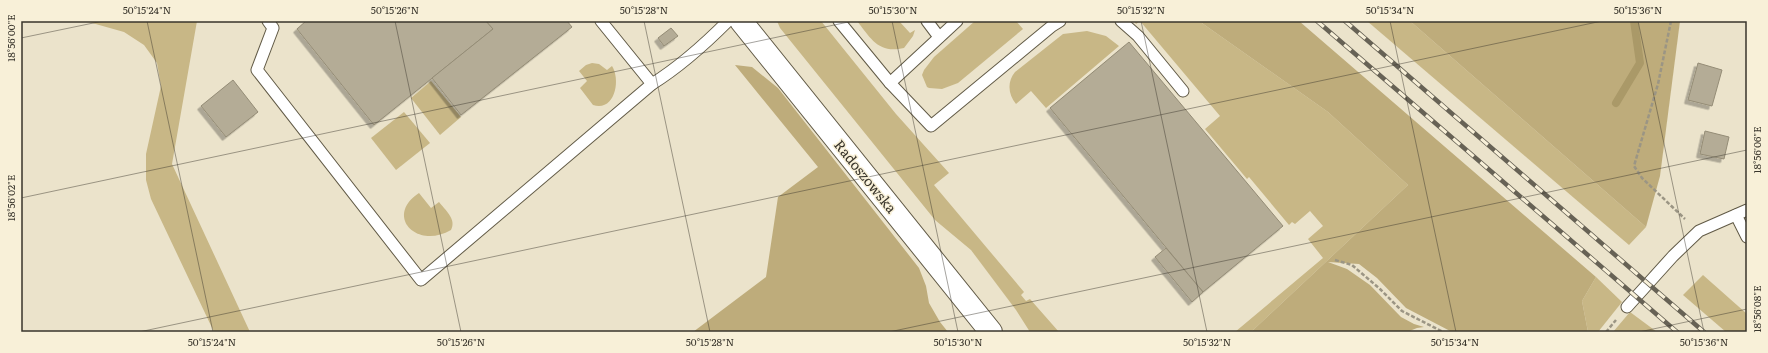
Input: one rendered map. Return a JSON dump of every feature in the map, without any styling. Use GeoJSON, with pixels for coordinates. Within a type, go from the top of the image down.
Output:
{"type":"FeatureCollection","features":[{"type":"Feature","properties":{"kind":"street","name":"Radoszowska"},"geometry":{"type":"LineString","coordinates":[[741,21],[991,332]]}},
{"type":"Feature","properties":{"kind":"lane"},"geometry":{"type":"LineString","coordinates":[[268,21],[273,28],[256,70],[422,280],[652,84],[674,71],[696,53],[728,21]]}},
{"type":"Feature","properties":{"kind":"lane"},"geometry":{"type":"LineString","coordinates":[[601,21],[652,84]]}},
{"type":"Feature","properties":{"kind":"lane"},"geometry":{"type":"LineString","coordinates":[[839,21],[890,83],[931,126],[1060,21]]}},
{"type":"Feature","properties":{"kind":"lane"},"geometry":{"type":"LineString","coordinates":[[927,21],[939,36]]}},
{"type":"Feature","properties":{"kind":"lane"},"geometry":{"type":"LineString","coordinates":[[1121,21],[1138,36],[1183,91]]}},
{"type":"Feature","properties":{"kind":"lane"},"geometry":{"type":"LineString","coordinates":[[890,83],[951,23]]}},
{"type":"Feature","properties":{"kind":"lane"},"geometry":{"type":"LineString","coordinates":[[1627,307],[1673,256],[1699,231],[1747,210]]}},
{"type":"Feature","properties":{"kind":"lane"},"geometry":{"type":"LineString","coordinates":[[1736,215],[1747,237]]}},
{"type":"Feature","properties":{"kind":"path"},"geometry":{"type":"LineString","coordinates":[[1671,21],[1658,84],[1634,166],[1648,183],[1699,231]]}},
{"type":"Feature","properties":{"kind":"path"},"geometry":{"type":"LineString","coordinates":[[1335,260],[1352,265],[1402,310],[1442,332]]}},
{"type":"Feature","properties":{"kind":"shaded area"},"geometry":{"type":"Polygon","coordinates":[[[85,21],[197,21],[172,164],[250,332],[214,332],[151,199],[146,180],[146,154],[161,86],[157,63],[144,45],[124,32],[85,21]]]}},
{"type":"Feature","properties":{"kind":"shaded area"},"geometry":{"type":"Polygon","coordinates":[[[777,21],[821,21],[896,114],[949,173],[934,185],[1024,292],[1021,295],[1026,301],[1030,299],[1059,332],[1030,332],[1016,310],[971,250],[935,220],[780,28],[777,21]]]}},
{"type":"Feature","properties":{"kind":"shaded area"},"geometry":{"type":"Polygon","coordinates":[[[857,21],[899,21],[910,33],[915,30],[913,36],[904,48],[888,49],[876,44],[857,21]]]}},
{"type":"Feature","properties":{"kind":"shaded area"},"geometry":{"type":"Polygon","coordinates":[[[975,21],[1016,21],[1023,29],[958,83],[942,89],[927,87],[922,75],[924,70],[934,57],[975,21]]]}},
{"type":"Feature","properties":{"kind":"shaded area"},"geometry":{"type":"Polygon","coordinates":[[[1140,21],[1199,21],[1328,112],[1408,185],[1251,332],[1235,332],[1323,258],[1308,239],[1323,226],[1310,211],[1295,224],[1292,222],[1289,225],[1249,177],[1247,179],[1205,129],[1220,116],[1140,21]]]}},
{"type":"Feature","properties":{"kind":"shaded area"},"geometry":{"type":"Polygon","coordinates":[[[1199,21],[1299,21],[1596,277],[1582,301],[1588,332],[1452,332],[1406,308],[1377,278],[1359,264],[1328,262],[1347,269],[1370,285],[1401,317],[1414,324],[1424,327],[1407,332],[1251,332],[1408,185],[1328,112],[1199,21]]]}},
{"type":"Feature","properties":{"kind":"shaded area"},"geometry":{"type":"Polygon","coordinates":[[[1367,21],[1410,21],[1646,227],[1629,245],[1367,21]]]}},
{"type":"Feature","properties":{"kind":"shaded area"},"geometry":{"type":"Polygon","coordinates":[[[1410,21],[1680,21],[1660,176],[1646,227],[1410,21]]]}},
{"type":"Feature","properties":{"kind":"shaded area"},"geometry":{"type":"Polygon","coordinates":[[[1087,31],[1106,36],[1119,46],[1046,108],[1031,91],[1016,104],[1010,92],[1012,76],[1015,72],[1063,34],[1087,31]]]}},
{"type":"Feature","properties":{"kind":"shaded area"},"geometry":{"type":"Polygon","coordinates":[[[592,63],[599,64],[607,70],[612,66],[615,72],[616,86],[614,93],[607,104],[601,106],[593,105],[580,88],[587,81],[579,71],[586,65],[592,63]]]}},
{"type":"Feature","properties":{"kind":"shaded area"},"geometry":{"type":"Polygon","coordinates":[[[735,65],[752,67],[778,88],[919,268],[926,286],[929,303],[940,322],[948,332],[693,332],[766,277],[778,197],[818,167],[735,65]]]}},
{"type":"Feature","properties":{"kind":"shaded area"},"geometry":{"type":"Polygon","coordinates":[[[431,81],[461,117],[440,135],[411,98],[431,81]]]}},
{"type":"Feature","properties":{"kind":"shaded area"},"geometry":{"type":"Polygon","coordinates":[[[404,112],[430,143],[396,170],[371,138],[404,112]]]}},
{"type":"Feature","properties":{"kind":"shaded area"},"geometry":{"type":"Polygon","coordinates":[[[419,193],[431,208],[439,202],[447,211],[452,222],[451,230],[438,235],[427,236],[417,233],[409,228],[405,220],[404,211],[409,202],[419,193]]]}},
{"type":"Feature","properties":{"kind":"shaded area"},"geometry":{"type":"Polygon","coordinates":[[[1703,275],[1747,314],[1747,332],[1726,332],[1683,295],[1703,275]]]}},
{"type":"Feature","properties":{"kind":"shaded area"},"geometry":{"type":"Polygon","coordinates":[[[1596,277],[1622,302],[1598,332],[1588,332],[1582,301],[1596,277]]]}},
{"type":"Feature","properties":{"kind":"shaded area"},"geometry":{"type":"Polygon","coordinates":[[[1630,312],[1657,332],[1613,332],[1630,312]]]}},
{"type":"Feature","properties":{"kind":"building"},"geometry":{"type":"Polygon","coordinates":[[[306,21],[486,21],[493,29],[374,125],[297,29],[306,21]]]}},
{"type":"Feature","properties":{"kind":"building"},"geometry":{"type":"Polygon","coordinates":[[[486,21],[567,21],[572,27],[461,115],[432,78],[493,29],[486,21]]]}},
{"type":"Feature","properties":{"kind":"building"},"geometry":{"type":"Polygon","coordinates":[[[671,28],[678,36],[664,46],[658,38],[671,28]]]}},
{"type":"Feature","properties":{"kind":"building"},"geometry":{"type":"Polygon","coordinates":[[[1129,42],[1283,226],[1203,292],[1050,108],[1129,42]]]}},
{"type":"Feature","properties":{"kind":"building"},"geometry":{"type":"Polygon","coordinates":[[[1698,63],[1722,70],[1712,106],[1688,100],[1698,63]]]}},
{"type":"Feature","properties":{"kind":"building"},"geometry":{"type":"Polygon","coordinates":[[[233,80],[258,112],[226,137],[201,106],[233,80]]]}},
{"type":"Feature","properties":{"kind":"building"},"geometry":{"type":"Polygon","coordinates":[[[1705,131],[1729,137],[1724,159],[1700,154],[1705,131]]]}},
{"type":"Feature","properties":{"kind":"building"},"geometry":{"type":"Polygon","coordinates":[[[1166,248],[1203,292],[1192,302],[1155,257],[1166,248]]]}},
{"type":"Feature","properties":{"kind":"waterway"},"geometry":{"type":"LineString","coordinates":[[1616,103],[1640,63],[1634,21]]}},
{"type":"Feature","properties":{"kind":"railway"},"geometry":{"type":"LineString","coordinates":[[1317,21],[1677,332]]}},
{"type":"Feature","properties":{"kind":"railway"},"geometry":{"type":"LineString","coordinates":[[1345,21],[1704,332]]}}]}
